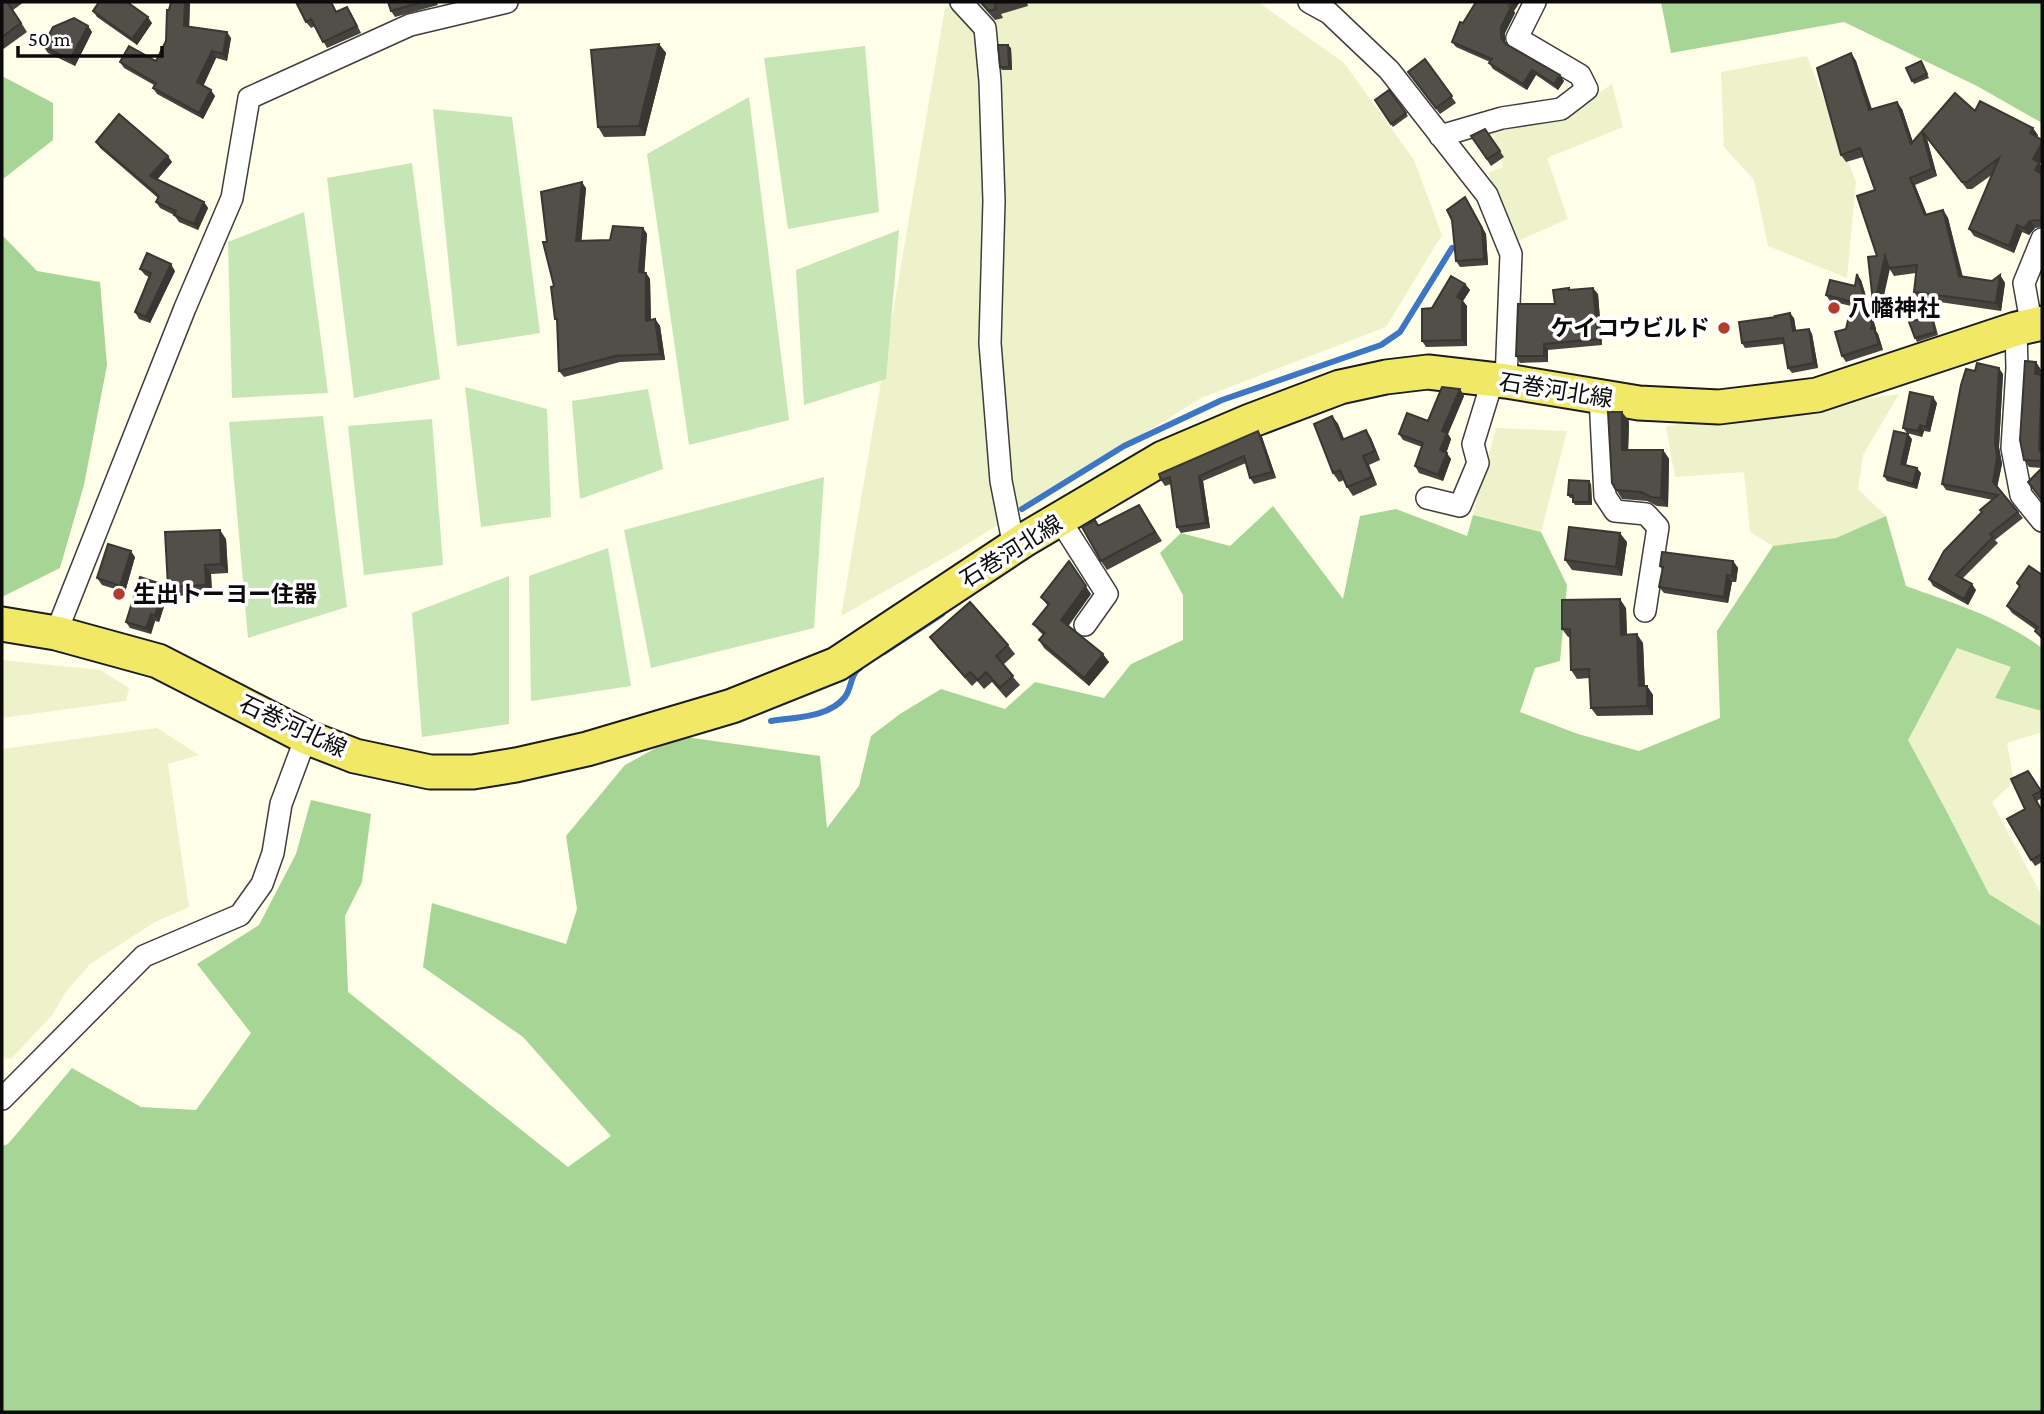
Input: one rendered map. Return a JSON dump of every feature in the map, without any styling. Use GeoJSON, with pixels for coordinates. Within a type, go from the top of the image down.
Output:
{"type":"FeatureCollection","features":[{"type":"Feature","properties":{"kind":"main road","name":"石巻河北線"},"geometry":{"type":"LineString","coordinates":[[2,624],[56,633],[158,661],[306,737],[355,756],[430,772],[473,772],[586,749],[732,706],[837,664],[1014,547],[1163,458],[1340,387],[1428,372],[1500,380],[1639,403],[1719,407],[1817,394],[2031,325]]}},
{"type":"Feature","properties":{"kind":"street"},"geometry":{"type":"LineString","coordinates":[[56,633],[185,308],[232,198],[249,98],[410,25],[507,2]]}},
{"type":"Feature","properties":{"kind":"street"},"geometry":{"type":"LineString","coordinates":[[961,2],[985,29],[990,81],[994,201],[990,342],[1001,481],[1014,547]]}},
{"type":"Feature","properties":{"kind":"street"},"geometry":{"type":"LineString","coordinates":[[1309,2],[1329,13],[1389,70],[1487,195],[1511,254],[1500,380],[1473,444],[1478,463],[1460,506],[1427,498]]}},
{"type":"Feature","properties":{"kind":"street"},"geometry":{"type":"LineString","coordinates":[[1440,136],[1502,118],[1560,109],[1587,89],[1580,75],[1517,38],[1535,2]]}},
{"type":"Feature","properties":{"kind":"street"},"geometry":{"type":"LineString","coordinates":[[2042,239],[2024,283],[2031,325],[2017,368],[2012,448],[2021,495],[2042,521]]}},
{"type":"Feature","properties":{"kind":"street"},"geometry":{"type":"LineString","coordinates":[[1600,397],[1605,496],[1615,511],[1646,514],[1658,527],[1645,611]]}},
{"type":"Feature","properties":{"kind":"street"},"geometry":{"type":"LineString","coordinates":[[1060,520],[1107,594],[1085,625]]}},
{"type":"Feature","properties":{"kind":"street"},"geometry":{"type":"LineString","coordinates":[[2,1099],[144,956],[240,915],[262,884],[273,853],[281,804],[306,737]]}},
{"type":"Feature","properties":{"kind":"green space"},"geometry":{"type":"Polygon","coordinates":[[[960,2],[1258,2],[1344,63],[1414,160],[1442,235],[1386,327],[1201,398],[956,551],[841,616],[945,8],[960,2]]]}},
{"type":"Feature","properties":{"kind":"green space"},"geometry":{"type":"Polygon","coordinates":[[[1661,2],[2042,2],[2042,123],[1977,86],[1844,22],[1671,53],[1661,2]]]}},
{"type":"Feature","properties":{"kind":"green space"},"geometry":{"type":"Polygon","coordinates":[[[865,46],[879,212],[788,229],[764,58],[865,46]]]}},
{"type":"Feature","properties":{"kind":"green space"},"geometry":{"type":"Polygon","coordinates":[[[1807,56],[1856,182],[1847,278],[1768,246],[1754,180],[1724,147],[1721,72],[1807,56]]]}},
{"type":"Feature","properties":{"kind":"green space"},"geometry":{"type":"Polygon","coordinates":[[[2,76],[53,103],[53,140],[3,179],[2,186],[2,76]]]}},
{"type":"Feature","properties":{"kind":"green space"},"geometry":{"type":"Polygon","coordinates":[[[1612,84],[1623,127],[1547,158],[1568,219],[1518,241],[1488,173],[1503,167],[1492,133],[1566,115],[1612,84]]]}},
{"type":"Feature","properties":{"kind":"green space"},"geometry":{"type":"Polygon","coordinates":[[[749,97],[789,420],[689,445],[647,154],[749,97]]]}},
{"type":"Feature","properties":{"kind":"green space"},"geometry":{"type":"Polygon","coordinates":[[[433,109],[512,117],[540,333],[457,346],[433,109]]]}},
{"type":"Feature","properties":{"kind":"green space"},"geometry":{"type":"Polygon","coordinates":[[[412,163],[440,379],[354,398],[327,178],[412,163]]]}},
{"type":"Feature","properties":{"kind":"green space"},"geometry":{"type":"Polygon","coordinates":[[[304,212],[328,393],[232,398],[228,242],[304,212]]]}},
{"type":"Feature","properties":{"kind":"green space"},"geometry":{"type":"Polygon","coordinates":[[[899,230],[886,379],[804,405],[796,270],[899,230]]]}},
{"type":"Feature","properties":{"kind":"green space"},"geometry":{"type":"Polygon","coordinates":[[[2,235],[37,271],[100,282],[107,365],[84,485],[60,568],[2,597],[2,235]]]}},
{"type":"Feature","properties":{"kind":"green space"},"geometry":{"type":"Polygon","coordinates":[[[465,387],[547,409],[551,517],[481,527],[465,387]]]}},
{"type":"Feature","properties":{"kind":"green space"},"geometry":{"type":"Polygon","coordinates":[[[648,389],[663,469],[580,499],[572,401],[648,389]]]}},
{"type":"Feature","properties":{"kind":"green space"},"geometry":{"type":"Polygon","coordinates":[[[1899,394],[1863,455],[1858,489],[1886,516],[1836,538],[1773,546],[1750,532],[1744,472],[1675,477],[1666,426],[1899,394]]]}},
{"type":"Feature","properties":{"kind":"green space"},"geometry":{"type":"Polygon","coordinates":[[[323,416],[347,607],[248,638],[229,422],[323,416]]]}},
{"type":"Feature","properties":{"kind":"green space"},"geometry":{"type":"Polygon","coordinates":[[[432,419],[443,565],[364,575],[348,426],[432,419]]]}},
{"type":"Feature","properties":{"kind":"green space"},"geometry":{"type":"Polygon","coordinates":[[[1496,428],[1567,431],[1541,532],[1473,515],[1496,428]]]}},
{"type":"Feature","properties":{"kind":"green space"},"geometry":{"type":"Polygon","coordinates":[[[824,477],[814,628],[651,668],[624,530],[824,477]]]}},
{"type":"Feature","properties":{"kind":"green space"},"geometry":{"type":"Polygon","coordinates":[[[1273,506],[1343,599],[1360,516],[1396,509],[1467,536],[1473,515],[1541,532],[1567,585],[1560,661],[1535,668],[1520,712],[1578,734],[1639,751],[1720,718],[1717,631],[1773,546],[1836,538],[1886,516],[1906,586],[1994,620],[2042,648],[2042,711],[1995,698],[2011,667],[1957,648],[1908,740],[1989,894],[2042,927],[2042,1412],[2,1412],[2,1146],[8,1144],[72,1068],[141,1107],[196,1110],[251,1033],[197,964],[259,925],[296,854],[311,800],[371,814],[362,882],[345,916],[348,992],[568,1167],[611,1136],[523,1037],[423,967],[432,903],[566,944],[577,909],[566,836],[625,765],[678,736],[820,756],[827,828],[859,786],[871,736],[941,689],[1005,709],[1035,682],[1104,698],[1131,664],[1183,640],[1183,595],[1160,553],[1181,533],[1230,546],[1273,506]]]}},
{"type":"Feature","properties":{"kind":"green space"},"geometry":{"type":"Polygon","coordinates":[[[608,548],[631,686],[531,701],[529,576],[608,548]]]}},
{"type":"Feature","properties":{"kind":"green space"},"geometry":{"type":"Polygon","coordinates":[[[509,576],[509,724],[422,737],[412,613],[509,576]]]}},
{"type":"Feature","properties":{"kind":"green space"},"geometry":{"type":"Polygon","coordinates":[[[1957,648],[2012,667],[1995,698],[2042,711],[2042,732],[2007,743],[2014,782],[1992,802],[2042,896],[2042,927],[1989,894],[1907,740],[1957,648]]]}},
{"type":"Feature","properties":{"kind":"green space"},"geometry":{"type":"Polygon","coordinates":[[[2,660],[100,670],[129,688],[126,701],[2,718],[2,660]]]}},
{"type":"Feature","properties":{"kind":"green space"},"geometry":{"type":"Polygon","coordinates":[[[157,728],[199,755],[168,764],[189,907],[155,922],[90,964],[65,993],[53,1014],[11,1059],[2,1058],[2,749],[157,728]]]}},
{"type":"Feature","properties":{"kind":"building"},"geometry":{"type":"Polygon","coordinates":[[[2,2],[7,2],[21,23],[2,37],[2,2]]]}},
{"type":"Feature","properties":{"kind":"building"},"geometry":{"type":"Polygon","coordinates":[[[99,2],[127,2],[148,17],[132,39],[93,11],[99,2]]]}},
{"type":"Feature","properties":{"kind":"building"},"geometry":{"type":"Polygon","coordinates":[[[171,2],[185,2],[184,26],[227,32],[223,54],[212,51],[197,82],[211,90],[199,113],[153,88],[156,83],[120,62],[129,46],[156,61],[166,41],[167,10],[171,2]]]}},
{"type":"Feature","properties":{"kind":"building"},"geometry":{"type":"Polygon","coordinates":[[[296,2],[331,2],[336,12],[347,7],[357,26],[323,42],[311,19],[306,22],[296,2]]]}},
{"type":"Feature","properties":{"kind":"building"},"geometry":{"type":"Polygon","coordinates":[[[388,2],[422,2],[391,11],[388,2]]]}},
{"type":"Feature","properties":{"kind":"building"},"geometry":{"type":"Polygon","coordinates":[[[981,2],[1003,2],[995,4],[996,9],[989,11],[981,2]]]}},
{"type":"Feature","properties":{"kind":"building"},"geometry":{"type":"Polygon","coordinates":[[[1476,2],[1512,2],[1501,27],[1501,38],[1506,44],[1560,75],[1554,84],[1532,70],[1523,84],[1489,63],[1492,59],[1452,42],[1460,22],[1463,23],[1476,2]]]}},
{"type":"Feature","properties":{"kind":"building"},"geometry":{"type":"Polygon","coordinates":[[[74,18],[88,26],[70,60],[43,46],[53,27],[74,18]]]}},
{"type":"Feature","properties":{"kind":"building"},"geometry":{"type":"Polygon","coordinates":[[[659,44],[639,126],[598,127],[591,50],[659,44]]]}},
{"type":"Feature","properties":{"kind":"building"},"geometry":{"type":"Polygon","coordinates":[[[998,45],[1008,45],[1009,67],[1000,67],[998,45]]]}},
{"type":"Feature","properties":{"kind":"building"},"geometry":{"type":"Polygon","coordinates":[[[1851,53],[1869,110],[1897,102],[1911,144],[1922,131],[1932,169],[1910,178],[1925,215],[1943,210],[1959,276],[1992,281],[2000,275],[1996,303],[1914,292],[1917,265],[1889,268],[1885,256],[1873,302],[1868,257],[1877,256],[1857,196],[1875,190],[1860,148],[1841,155],[1817,68],[1851,53]]]}},
{"type":"Feature","properties":{"kind":"building"},"geometry":{"type":"Polygon","coordinates":[[[1425,59],[1452,96],[1436,108],[1408,72],[1425,59]]]}},
{"type":"Feature","properties":{"kind":"building"},"geometry":{"type":"Polygon","coordinates":[[[1921,61],[1927,74],[1912,81],[1906,68],[1921,61]]]}},
{"type":"Feature","properties":{"kind":"building"},"geometry":{"type":"Polygon","coordinates":[[[1389,90],[1406,113],[1391,124],[1375,100],[1389,90]]]}},
{"type":"Feature","properties":{"kind":"building"},"geometry":{"type":"Polygon","coordinates":[[[1955,93],[1975,111],[1980,101],[2033,128],[2030,133],[2042,140],[2033,159],[2039,163],[2035,170],[2042,174],[2042,220],[2030,221],[2024,228],[2017,225],[2009,246],[1969,229],[1999,158],[1967,182],[1962,182],[1922,131],[1955,93]]]}},
{"type":"Feature","properties":{"kind":"building"},"geometry":{"type":"Polygon","coordinates":[[[119,114],[168,156],[150,176],[204,202],[194,224],[174,215],[176,211],[156,202],[159,196],[96,142],[119,114]]]}},
{"type":"Feature","properties":{"kind":"building"},"geometry":{"type":"Polygon","coordinates":[[[1485,129],[1500,151],[1487,159],[1471,136],[1485,129]]]}},
{"type":"Feature","properties":{"kind":"building"},"geometry":{"type":"Polygon","coordinates":[[[582,182],[576,241],[610,240],[613,226],[643,228],[639,272],[646,273],[646,321],[655,319],[660,354],[615,356],[559,371],[557,319],[551,287],[554,286],[543,242],[547,242],[541,192],[582,182]]]}},
{"type":"Feature","properties":{"kind":"building"},"geometry":{"type":"Polygon","coordinates":[[[1465,197],[1482,228],[1484,259],[1456,261],[1452,220],[1447,210],[1465,197]]]}},
{"type":"Feature","properties":{"kind":"building"},"geometry":{"type":"Polygon","coordinates":[[[147,253],[171,264],[146,317],[135,312],[151,273],[140,269],[147,253]]]}},
{"type":"Feature","properties":{"kind":"building"},"geometry":{"type":"Polygon","coordinates":[[[1857,274],[1872,323],[1871,329],[1874,329],[1879,344],[1842,356],[1835,332],[1846,329],[1852,302],[1826,295],[1830,280],[1855,286],[1857,274]]]}},
{"type":"Feature","properties":{"kind":"building"},"geometry":{"type":"Polygon","coordinates":[[[1451,276],[1465,284],[1457,297],[1462,300],[1462,340],[1422,341],[1422,309],[1432,308],[1451,276]]]}},
{"type":"Feature","properties":{"kind":"building"},"geometry":{"type":"Polygon","coordinates":[[[1593,288],[1598,339],[1544,344],[1544,356],[1516,356],[1518,304],[1555,304],[1553,290],[1593,288]]]}},
{"type":"Feature","properties":{"kind":"building"},"geometry":{"type":"Polygon","coordinates":[[[1790,313],[1793,331],[1809,329],[1814,363],[1788,368],[1783,338],[1742,343],[1739,322],[1790,313]]]}},
{"type":"Feature","properties":{"kind":"building"},"geometry":{"type":"Polygon","coordinates":[[[1932,316],[1935,332],[1915,338],[1909,322],[1932,316]]]}},
{"type":"Feature","properties":{"kind":"building"},"geometry":{"type":"Polygon","coordinates":[[[2025,361],[2036,362],[2035,374],[2042,375],[2039,450],[2042,453],[2042,461],[2024,460],[2020,440],[2025,361]]]}},
{"type":"Feature","properties":{"kind":"building"},"geometry":{"type":"Polygon","coordinates":[[[1977,363],[1999,368],[1995,441],[1997,458],[1993,482],[2018,512],[1990,534],[1993,537],[1956,575],[1972,584],[1964,599],[1929,579],[1944,551],[1982,512],[1980,510],[1998,495],[1942,484],[1961,385],[1966,369],[1975,371],[1977,363]]]}},
{"type":"Feature","properties":{"kind":"building"},"geometry":{"type":"Polygon","coordinates":[[[1442,387],[1460,389],[1442,431],[1447,433],[1440,450],[1447,453],[1438,475],[1415,466],[1423,443],[1399,434],[1407,413],[1428,421],[1442,387]]]}},
{"type":"Feature","properties":{"kind":"building"},"geometry":{"type":"Polygon","coordinates":[[[1910,392],[1933,397],[1926,427],[1920,425],[1918,431],[1903,428],[1910,392]]]}},
{"type":"Feature","properties":{"kind":"building"},"geometry":{"type":"Polygon","coordinates":[[[1608,412],[1622,412],[1622,450],[1663,450],[1661,498],[1641,492],[1616,490],[1612,483],[1608,412]]]}},
{"type":"Feature","properties":{"kind":"building"},"geometry":{"type":"Polygon","coordinates":[[[1332,416],[1342,440],[1366,430],[1375,451],[1363,456],[1372,477],[1347,487],[1340,470],[1333,473],[1314,424],[1332,416]]]}},
{"type":"Feature","properties":{"kind":"building"},"geometry":{"type":"Polygon","coordinates":[[[1258,431],[1272,472],[1250,478],[1244,456],[1199,476],[1206,523],[1177,527],[1170,477],[1161,480],[1159,474],[1258,431]]]}},
{"type":"Feature","properties":{"kind":"building"},"geometry":{"type":"Polygon","coordinates":[[[1894,431],[1908,434],[1901,464],[1917,468],[1913,484],[1884,476],[1894,431]]]}},
{"type":"Feature","properties":{"kind":"building"},"geometry":{"type":"Polygon","coordinates":[[[2042,468],[2042,500],[2028,482],[2042,468]]]}},
{"type":"Feature","properties":{"kind":"building"},"geometry":{"type":"Polygon","coordinates":[[[1569,480],[1589,481],[1589,502],[1573,502],[1573,495],[1568,495],[1569,480]]]}},
{"type":"Feature","properties":{"kind":"building"},"geometry":{"type":"Polygon","coordinates":[[[1139,505],[1155,532],[1101,561],[1082,527],[1095,520],[1098,526],[1139,505]]]}},
{"type":"Feature","properties":{"kind":"building"},"geometry":{"type":"Polygon","coordinates":[[[1569,527],[1620,533],[1616,567],[1565,560],[1569,527]]]}},
{"type":"Feature","properties":{"kind":"building"},"geometry":{"type":"Polygon","coordinates":[[[220,530],[221,564],[205,565],[206,585],[168,587],[165,532],[220,530]]]}},
{"type":"Feature","properties":{"kind":"building"},"geometry":{"type":"Polygon","coordinates":[[[108,544],[131,551],[120,586],[97,578],[108,544]]]}},
{"type":"Feature","properties":{"kind":"building"},"geometry":{"type":"Polygon","coordinates":[[[1662,552],[1733,561],[1732,576],[1727,575],[1724,597],[1659,587],[1663,567],[1660,566],[1662,552]]]}},
{"type":"Feature","properties":{"kind":"building"},"geometry":{"type":"Polygon","coordinates":[[[1069,561],[1086,586],[1061,620],[1103,654],[1084,678],[1039,640],[1045,633],[1033,624],[1049,604],[1041,597],[1069,561]]]}},
{"type":"Feature","properties":{"kind":"building"},"geometry":{"type":"Polygon","coordinates":[[[2029,566],[2042,575],[2042,637],[2035,631],[2038,627],[2007,606],[2020,586],[2017,583],[2029,566]]]}},
{"type":"Feature","properties":{"kind":"building"},"geometry":{"type":"Polygon","coordinates":[[[140,577],[164,585],[155,616],[151,614],[146,628],[126,622],[140,577]]]}},
{"type":"Feature","properties":{"kind":"building"},"geometry":{"type":"Polygon","coordinates":[[[1620,599],[1621,635],[1637,634],[1639,686],[1647,686],[1647,706],[1591,708],[1589,669],[1571,670],[1570,629],[1562,629],[1562,600],[1620,599]]]}},
{"type":"Feature","properties":{"kind":"building"},"geometry":{"type":"Polygon","coordinates":[[[970,602],[1008,645],[996,656],[1013,676],[1000,688],[986,672],[978,680],[970,672],[965,677],[930,637],[970,602]]]}},
{"type":"Feature","properties":{"kind":"building"},"geometry":{"type":"Polygon","coordinates":[[[2028,771],[2041,791],[2033,795],[2042,811],[2042,854],[2031,860],[2007,819],[2025,809],[2011,779],[2028,771]]]}},
{"type":"Feature","properties":{"kind":"waterway"},"geometry":{"type":"LineString","coordinates":[[1022,509],[1124,446],[1222,400],[1381,345],[1400,332],[1452,248]]}},
{"type":"Feature","properties":{"kind":"waterway"},"geometry":{"type":"LineString","coordinates":[[884,652],[942,614]]}},
{"type":"Feature","properties":{"kind":"waterway"},"geometry":{"type":"LineString","coordinates":[[771,721],[821,713],[830,709],[845,697],[854,674],[860,668]]}},
{"type":"Feature","properties":{"kind":"place","name":"八幡神社"},"geometry":{"type":"Point","coordinates":[1834,308]}},
{"type":"Feature","properties":{"kind":"place","name":"ケイコウビルド"},"geometry":{"type":"Point","coordinates":[1724,328]}},
{"type":"Feature","properties":{"kind":"place","name":"生出トーヨー住器"},"geometry":{"type":"Point","coordinates":[119,594]}}]}
